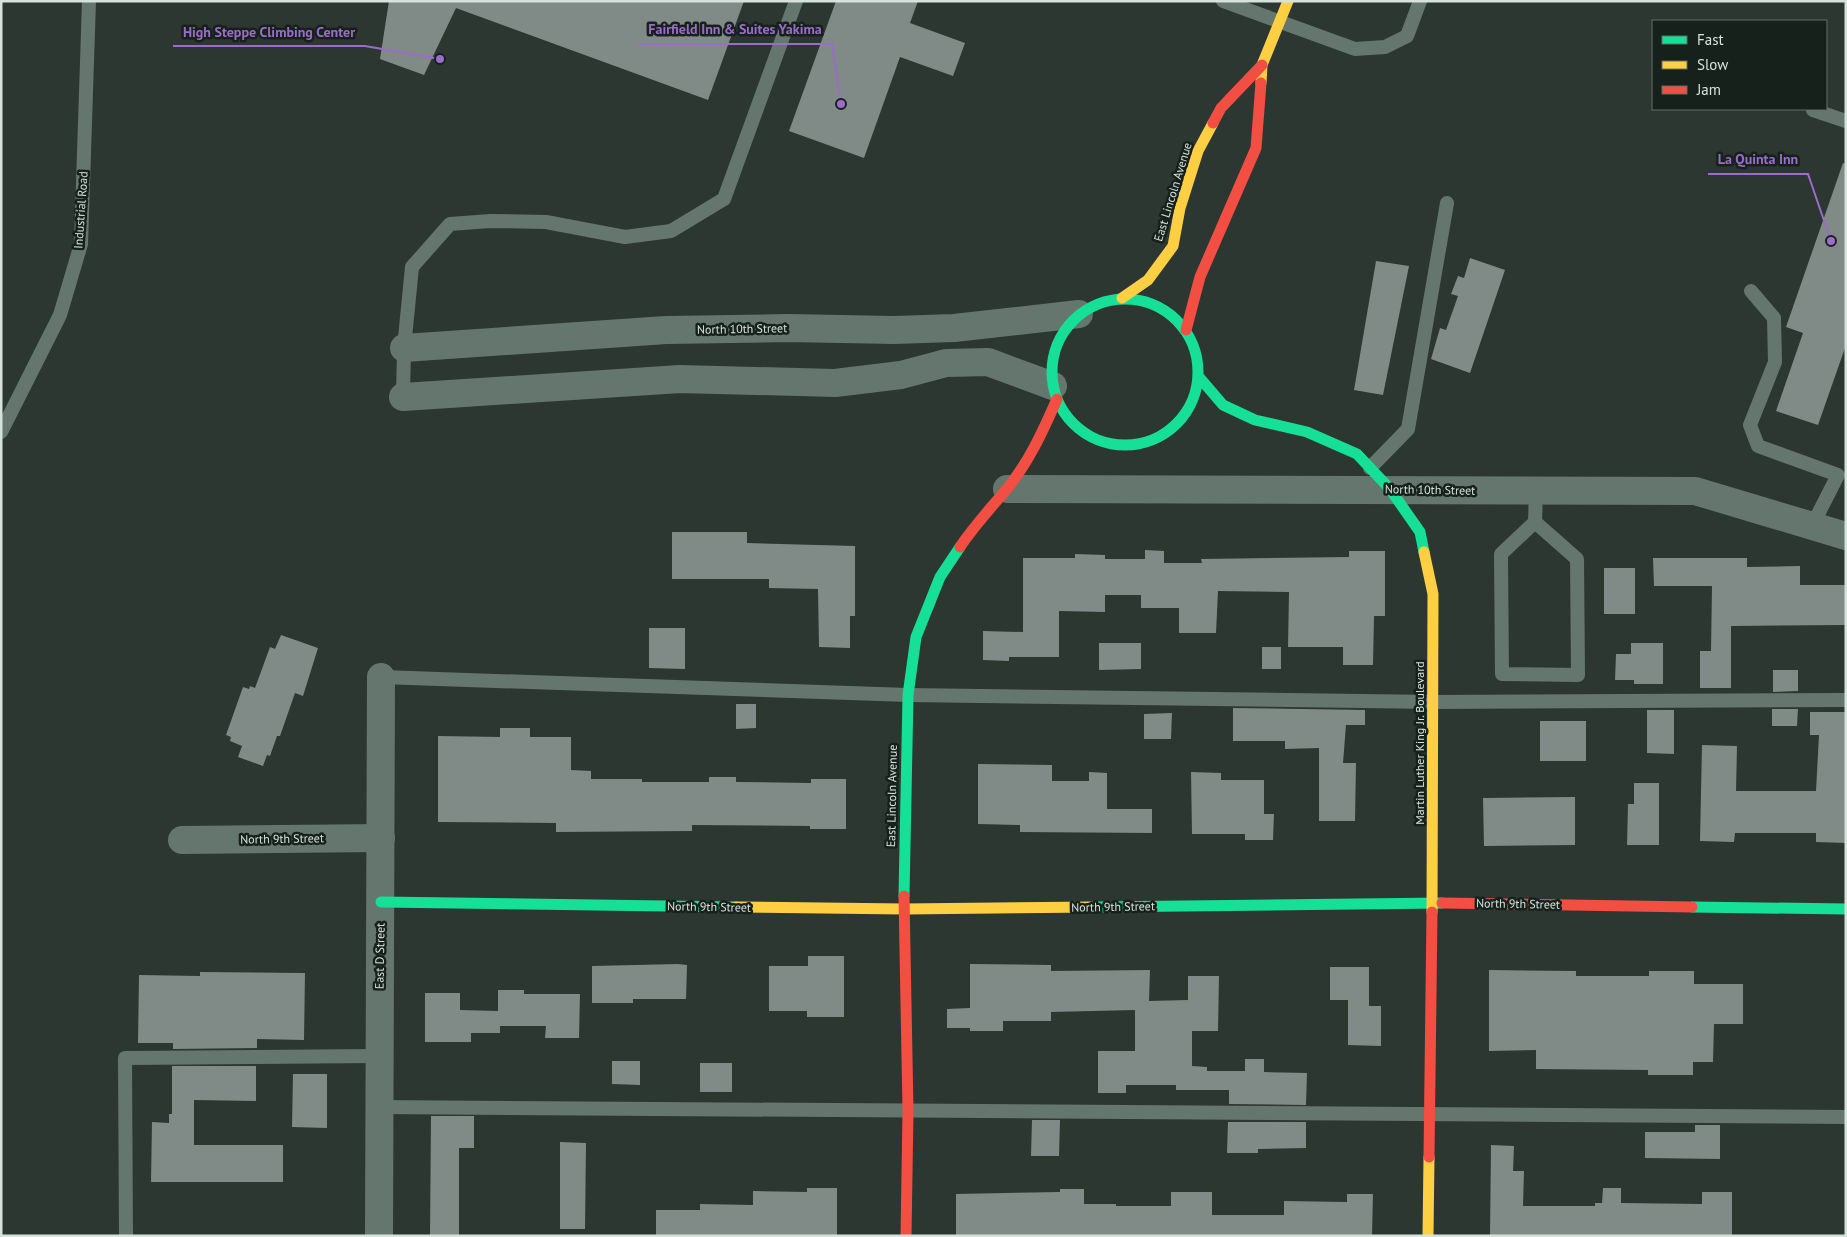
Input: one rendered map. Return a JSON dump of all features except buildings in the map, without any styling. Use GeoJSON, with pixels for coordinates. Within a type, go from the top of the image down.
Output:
{"type":"FeatureCollection","features":[{"type":"Feature","properties":{"kind":"street","name":"East Lincoln Avenue"},"geometry":{"type":"LineString","coordinates":[[1186,330],[1200,277],[1256,148],[1262,65],[1288,1]]}},
{"type":"Feature","properties":{"kind":"street","name":"East Lincoln Avenue"},"geometry":{"type":"LineString","coordinates":[[1122,298],[1148,280],[1173,246],[1180,208],[1198,151],[1221,108],[1262,65]]}},
{"type":"Feature","properties":{"kind":"street"},"geometry":{"type":"LineString","coordinates":[[1122,298],[1146,301],[1168,312],[1186,330],[1196,353],[1199,377],[1192,401],[1179,422],[1160,437],[1136,445],[1112,444],[1088,436],[1069,420],[1055,393],[1052,366],[1056,347],[1066,329],[1080,314],[1099,303],[1122,298]]}},
{"type":"Feature","properties":{"kind":"street","name":"North 10th Street"},"geometry":{"type":"LineString","coordinates":[[404,348],[666,330],[788,328],[894,330],[954,328],[1080,314]]}},
{"type":"Feature","properties":{"kind":"street"},"geometry":{"type":"LineString","coordinates":[[403,396],[680,379],[835,383],[901,375],[946,364],[988,362],[1055,393]]}},
{"type":"Feature","properties":{"kind":"street","name":"Martin Luther King Jr. Boulevard"},"geometry":{"type":"LineString","coordinates":[[1199,377],[1223,405],[1255,420],[1307,432],[1357,454],[1390,489],[1420,532],[1433,594],[1434,702],[1428,1236]]}},
{"type":"Feature","properties":{"kind":"street","name":"East Lincoln Avenue"},"geometry":{"type":"LineString","coordinates":[[906,1236],[908,1111],[904,909],[908,695],[916,637],[940,577],[975,524],[1007,489],[1036,447],[1055,393]]}},
{"type":"Feature","properties":{"kind":"street","name":"North 10th Street"},"geometry":{"type":"LineString","coordinates":[[1007,489],[1696,491],[1846,536]]}},
{"type":"Feature","properties":{"kind":"street","name":"East D Street"},"geometry":{"type":"LineString","coordinates":[[379,1236],[381,677]]}},
{"type":"Feature","properties":{"kind":"street","name":"North 9th Street"},"geometry":{"type":"LineString","coordinates":[[182,840],[381,838]]}},
{"type":"Feature","properties":{"kind":"street","name":"North 9th Street"},"geometry":{"type":"LineString","coordinates":[[381,902],[904,909],[1432,903],[1846,909]]}},
{"type":"Feature","properties":{"kind":"lane","name":"Industrial Road"},"geometry":{"type":"LineString","coordinates":[[1,432],[60,315],[81,244],[89,1]]}},
{"type":"Feature","properties":{"kind":"lane"},"geometry":{"type":"LineString","coordinates":[[403,396],[404,348],[412,267],[450,224],[490,221],[546,222],[625,237],[671,231],[724,198],[796,1]]}},
{"type":"Feature","properties":{"kind":"lane"},"geometry":{"type":"LineString","coordinates":[[1223,1],[1355,48],[1385,48],[1406,36],[1420,1]]}},
{"type":"Feature","properties":{"kind":"lane"},"geometry":{"type":"LineString","coordinates":[[1813,110],[1846,121]]}},
{"type":"Feature","properties":{"kind":"lane"},"geometry":{"type":"LineString","coordinates":[[1370,468],[1408,430],[1447,203]]}},
{"type":"Feature","properties":{"kind":"lane"},"geometry":{"type":"LineString","coordinates":[[1751,291],[1774,318],[1775,362],[1750,425],[1758,446],[1838,475],[1812,526]]}},
{"type":"Feature","properties":{"kind":"lane"},"geometry":{"type":"LineString","coordinates":[[1535,522],[1577,559],[1578,675],[1502,674],[1501,554],[1535,522],[1536,490]]}},
{"type":"Feature","properties":{"kind":"lane"},"geometry":{"type":"LineString","coordinates":[[381,677],[908,695],[1434,702],[1846,700]]}},
{"type":"Feature","properties":{"kind":"lane"},"geometry":{"type":"LineString","coordinates":[[126,1236],[125,1058],[379,1056]]}},
{"type":"Feature","properties":{"kind":"lane"},"geometry":{"type":"LineString","coordinates":[[378,1107],[1846,1117]]}},
{"type":"Feature","properties":{"kind":"traffic: fast"},"geometry":{"type":"LineString","coordinates":[[1125,299],[1139,300],[1153,305],[1166,311],[1177,320],[1186,331],[1192,344],[1197,358],[1198,372],[1197,386],[1192,400],[1186,413],[1177,424],[1166,433],[1153,439],[1139,444],[1125,445],[1111,444],[1097,439],[1084,433],[1073,424],[1064,413],[1058,400],[1053,386],[1052,372],[1053,358],[1058,344],[1064,331],[1073,320],[1084,311],[1097,305],[1111,300],[1125,299]]}},
{"type":"Feature","properties":{"kind":"traffic: fast"},"geometry":{"type":"LineString","coordinates":[[1199,377],[1223,405],[1255,420],[1307,432],[1357,454],[1390,489],[1420,532],[1424,552]]}},
{"type":"Feature","properties":{"kind":"traffic: fast"},"geometry":{"type":"LineString","coordinates":[[904,896],[908,695],[916,637],[940,577],[960,547]]}},
{"type":"Feature","properties":{"kind":"traffic: fast"},"geometry":{"type":"LineString","coordinates":[[381,902],[736,907]]}},
{"type":"Feature","properties":{"kind":"traffic: fast"},"geometry":{"type":"LineString","coordinates":[[1095,907],[1442,903]]}},
{"type":"Feature","properties":{"kind":"traffic: fast"},"geometry":{"type":"LineString","coordinates":[[1692,907],[1846,909]]}},
{"type":"Feature","properties":{"kind":"traffic: slow"},"geometry":{"type":"LineString","coordinates":[[1261,83],[1262,65],[1288,1]]}},
{"type":"Feature","properties":{"kind":"traffic: slow"},"geometry":{"type":"LineString","coordinates":[[1122,298],[1148,280],[1173,246],[1180,208],[1198,151],[1213,123]]}},
{"type":"Feature","properties":{"kind":"traffic: slow"},"geometry":{"type":"LineString","coordinates":[[1424,552],[1433,594],[1432,912]]}},
{"type":"Feature","properties":{"kind":"traffic: slow"},"geometry":{"type":"LineString","coordinates":[[736,907],[904,909],[1095,907]]}},
{"type":"Feature","properties":{"kind":"traffic: slow"},"geometry":{"type":"LineString","coordinates":[[1428,1236],[1429,1157]]}},
{"type":"Feature","properties":{"kind":"traffic: jam"},"geometry":{"type":"LineString","coordinates":[[1213,123],[1221,108],[1262,65]]}},
{"type":"Feature","properties":{"kind":"traffic: jam"},"geometry":{"type":"LineString","coordinates":[[1186,330],[1200,277],[1256,148],[1261,83]]}},
{"type":"Feature","properties":{"kind":"traffic: jam"},"geometry":{"type":"LineString","coordinates":[[960,547],[1022,468],[1041,434],[1057,399]]}},
{"type":"Feature","properties":{"kind":"traffic: jam"},"geometry":{"type":"LineString","coordinates":[[904,896],[908,1111],[906,1236]]}},
{"type":"Feature","properties":{"kind":"traffic: jam"},"geometry":{"type":"LineString","coordinates":[[1442,903],[1692,907]]}},
{"type":"Feature","properties":{"kind":"traffic: jam"},"geometry":{"type":"LineString","coordinates":[[1429,1157],[1432,912]]}},
{"type":"Feature","properties":{"kind":"place","name":"High Steppe Climbing Center"},"geometry":{"type":"Point","coordinates":[440,59]}},
{"type":"Feature","properties":{"kind":"place","name":"Fairfield Inn & Suites Yakima"},"geometry":{"type":"Point","coordinates":[841,104]}},
{"type":"Feature","properties":{"kind":"place","name":"La Quinta Inn"},"geometry":{"type":"Point","coordinates":[1831,241]}}]}
